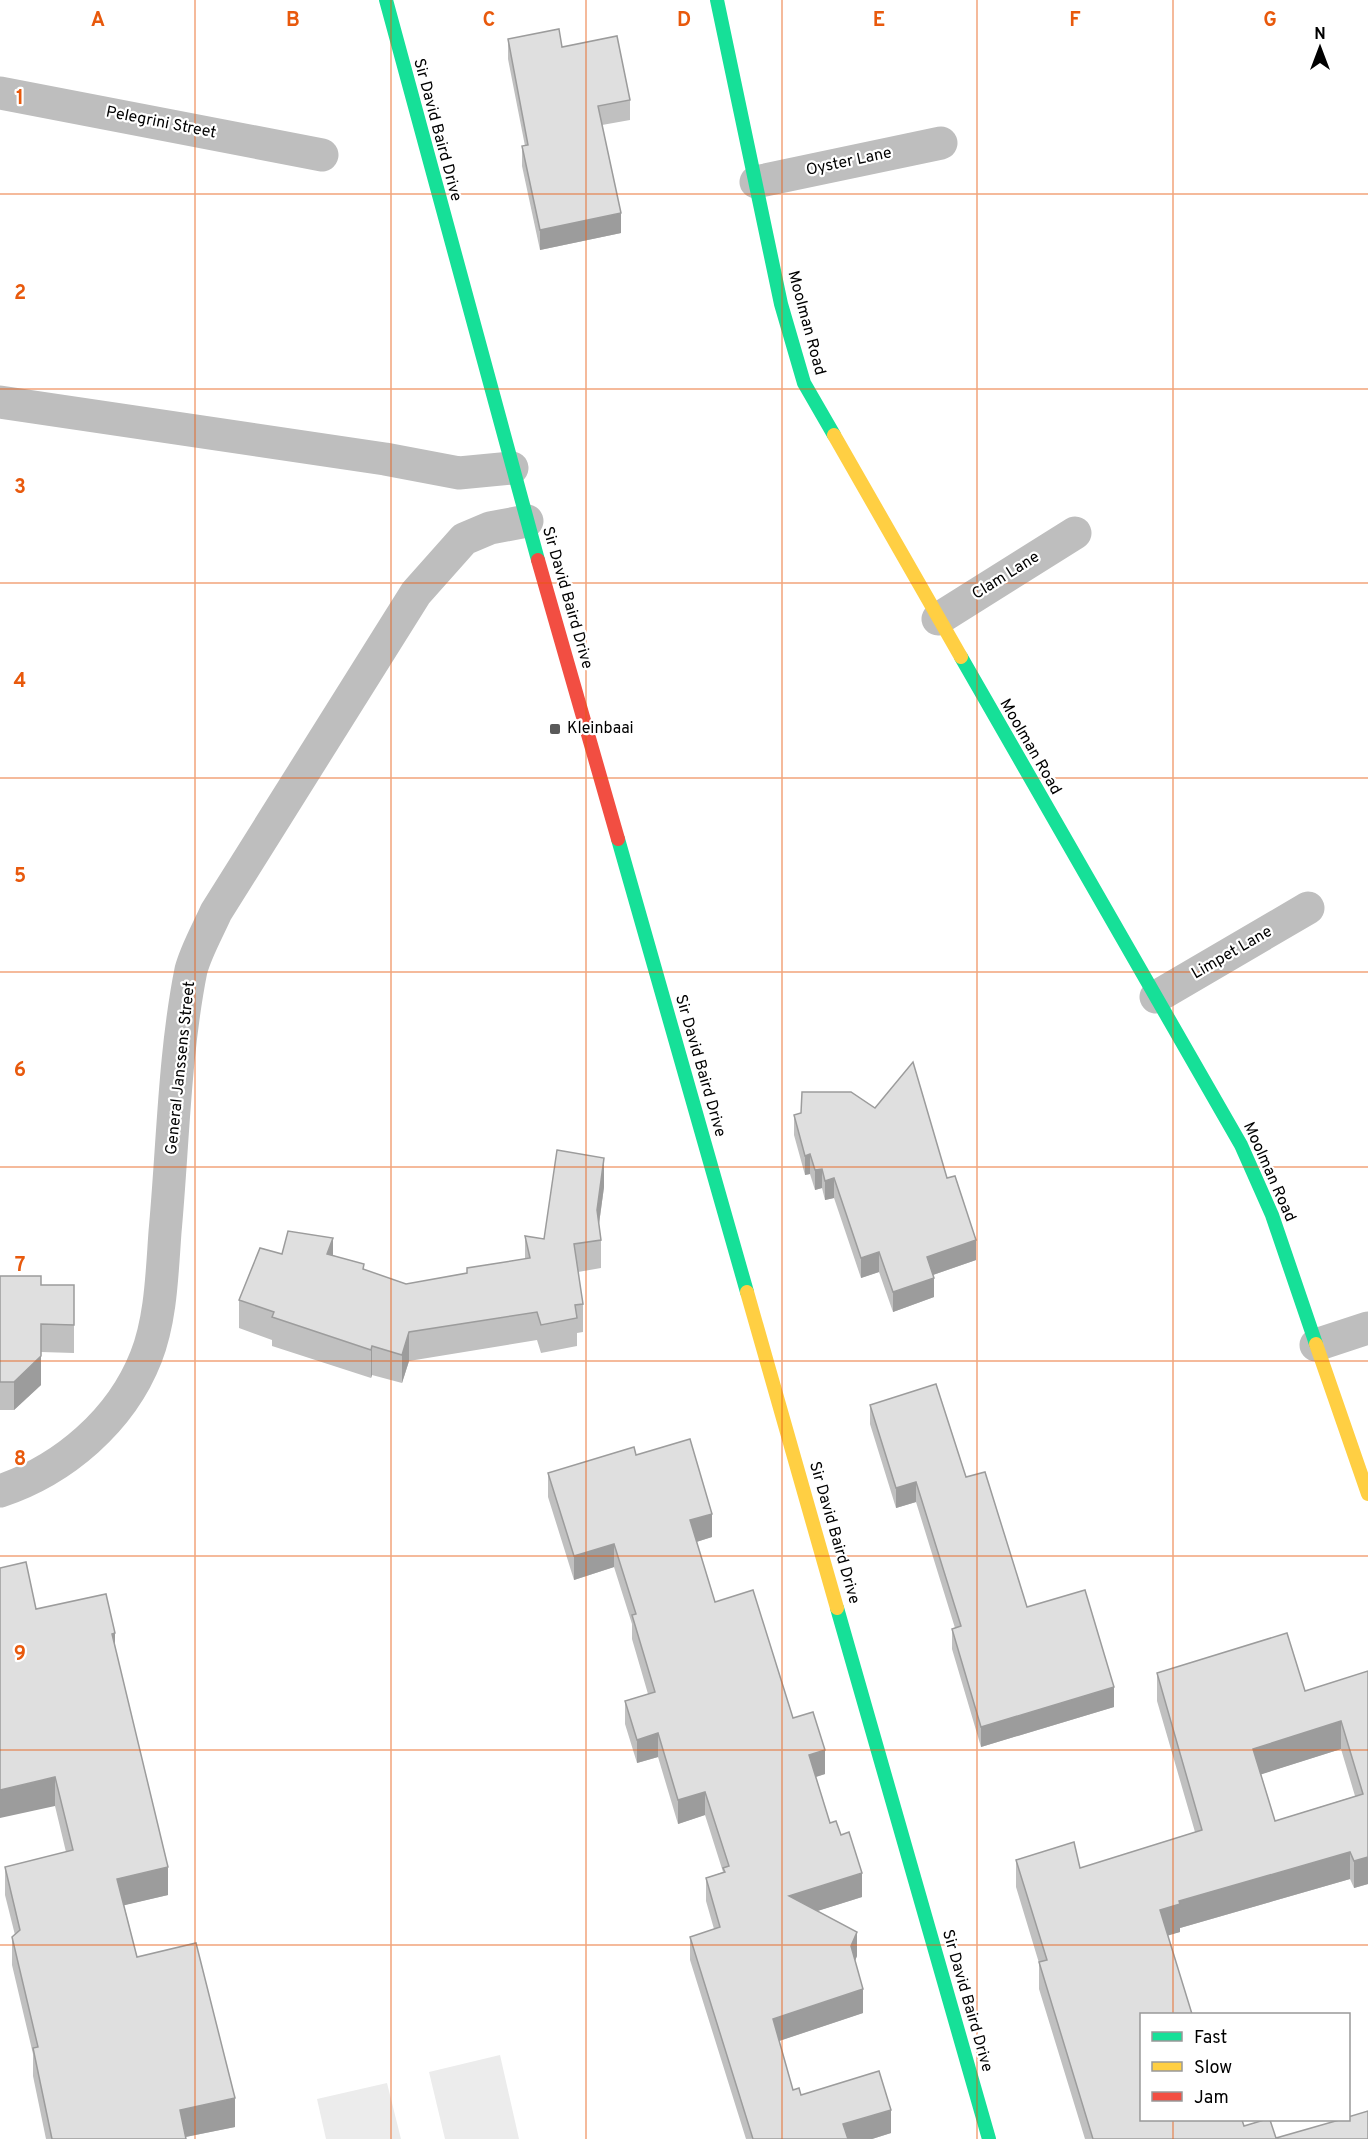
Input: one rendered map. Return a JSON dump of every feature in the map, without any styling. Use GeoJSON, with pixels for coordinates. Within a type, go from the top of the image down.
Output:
{"type":"FeatureCollection","features":[{"type":"Feature","properties":{"kind":"street","name":"Sir David Baird Drive"},"geometry":{"type":"LineString","coordinates":[[386,0],[512,468],[989,2139]]}},
{"type":"Feature","properties":{"kind":"street","name":"Moolman Road"},"geometry":{"type":"LineString","coordinates":[[717,0],[782,304],[804,383],[1241,1145],[1272,1215],[1368,1494]]}},
{"type":"Feature","properties":{"kind":"street","name":"Pelegrini Street"},"geometry":{"type":"LineString","coordinates":[[0,93],[322,154]]}},
{"type":"Feature","properties":{"kind":"street","name":"Oyster Lane"},"geometry":{"type":"LineString","coordinates":[[756,182],[941,143]]}},
{"type":"Feature","properties":{"kind":"street"},"geometry":{"type":"LineString","coordinates":[[0,402],[385,459],[440,471],[459,473],[512,468]]}},
{"type":"Feature","properties":{"kind":"street","name":"General Janssens Street"},"geometry":{"type":"LineString","coordinates":[[0,1491],[29,1481],[65,1460],[96,1434],[131,1387],[146,1358],[153,1331],[162,1272],[184,1016],[192,967],[216,912],[416,593],[464,539],[490,528],[527,521]]}},
{"type":"Feature","properties":{"kind":"street","name":"Clam Lane"},"geometry":{"type":"LineString","coordinates":[[938,620],[1075,533]]}},
{"type":"Feature","properties":{"kind":"street","name":"Limpet Lane"},"geometry":{"type":"LineString","coordinates":[[1156,997],[1308,908]]}},
{"type":"Feature","properties":{"kind":"street"},"geometry":{"type":"LineString","coordinates":[[1316,1345],[1368,1328]]}},
{"type":"Feature","properties":{"kind":"shaded area"},"geometry":{"type":"Polygon","coordinates":[[[500,2055],[519,2139],[445,2139],[429,2072],[500,2055]]]}},
{"type":"Feature","properties":{"kind":"shaded area"},"geometry":{"type":"Polygon","coordinates":[[[387,2083],[401,2139],[326,2139],[317,2099],[387,2083]]]}},
{"type":"Feature","properties":{"kind":"building"},"geometry":{"type":"Polygon","coordinates":[[[559,29],[562,47],[617,36],[630,100],[598,106],[621,213],[540,230],[522,146],[528,145],[508,39],[559,29]]]}},
{"type":"Feature","properties":{"kind":"building"},"geometry":{"type":"Polygon","coordinates":[[[913,1062],[947,1178],[955,1176],[976,1240],[927,1257],[934,1278],[893,1292],[879,1252],[861,1258],[834,1178],[825,1181],[822,1169],[815,1170],[810,1154],[805,1156],[794,1115],[801,1113],[802,1092],[851,1092],[875,1108],[913,1062]]]}},
{"type":"Feature","properties":{"kind":"building"},"geometry":{"type":"Polygon","coordinates":[[[557,1150],[604,1158],[597,1210],[601,1240],[574,1244],[583,1304],[575,1305],[577,1318],[541,1325],[537,1312],[409,1332],[402,1355],[372,1346],[371,1350],[272,1317],[274,1312],[239,1300],[260,1248],[282,1254],[288,1231],[333,1238],[327,1254],[364,1264],[363,1269],[406,1284],[467,1273],[467,1268],[530,1258],[525,1236],[544,1239],[557,1150]]]}},
{"type":"Feature","properties":{"kind":"building"},"geometry":{"type":"Polygon","coordinates":[[[0,1276],[41,1276],[41,1285],[74,1285],[74,1325],[41,1324],[41,1356],[14,1382],[0,1382],[0,1276]]]}},
{"type":"Feature","properties":{"kind":"building"},"geometry":{"type":"Polygon","coordinates":[[[936,1384],[966,1477],[985,1472],[1027,1607],[1085,1590],[1114,1687],[981,1727],[952,1629],[961,1626],[916,1482],[896,1488],[870,1405],[936,1384]]]}},
{"type":"Feature","properties":{"kind":"building"},"geometry":{"type":"Polygon","coordinates":[[[690,1439],[712,1514],[690,1520],[715,1602],[753,1590],[793,1718],[813,1712],[825,1750],[809,1755],[830,1823],[836,1821],[841,1835],[849,1832],[862,1873],[789,1896],[857,1932],[851,1946],[863,1989],[773,2019],[793,2090],[799,2088],[801,2095],[879,2071],[891,2110],[843,2124],[848,2139],[753,2139],[690,1937],[720,1927],[706,1878],[725,1872],[723,1868],[729,1866],[705,1792],[678,1800],[658,1733],[637,1740],[625,1701],[655,1692],[632,1615],[636,1614],[614,1544],[574,1556],[548,1473],[634,1447],[636,1455],[690,1439]]]}},
{"type":"Feature","properties":{"kind":"building"},"geometry":{"type":"Polygon","coordinates":[[[26,1562],[36,1609],[106,1594],[115,1633],[112,1634],[168,1867],[117,1879],[137,1957],[196,1943],[235,2098],[180,2110],[186,2139],[52,2139],[33,2048],[38,2047],[12,1937],[20,1930],[5,1867],[73,1850],[55,1777],[0,1790],[0,1568],[26,1562]]]}},
{"type":"Feature","properties":{"kind":"building"},"geometry":{"type":"Polygon","coordinates":[[[1287,1633],[1305,1691],[1368,1671],[1368,1857],[1354,1861],[1350,1852],[1179,1901],[1180,1904],[1160,1910],[1192,2013],[1140,2013],[1140,2121],[1242,2121],[1244,2126],[1261,2121],[1270,2121],[1276,2138],[1336,2121],[1350,2121],[1350,2116],[1368,2111],[1368,2139],[1093,2139],[1039,1962],[1047,1960],[1016,1860],[1074,1842],[1080,1868],[1202,1830],[1157,1673],[1287,1633]],[[1341,1721],[1253,1749],[1275,1821],[1363,1794],[1341,1721]]]}},
{"type":"Feature","properties":{"kind":"traffic: fast"},"geometry":{"type":"LineString","coordinates":[[386,0],[538,560]]}},
{"type":"Feature","properties":{"kind":"traffic: fast"},"geometry":{"type":"LineString","coordinates":[[717,0],[781,304],[804,383],[834,435]]}},
{"type":"Feature","properties":{"kind":"traffic: fast"},"geometry":{"type":"LineString","coordinates":[[961,657],[1241,1145],[1272,1215],[1316,1344]]}},
{"type":"Feature","properties":{"kind":"traffic: fast"},"geometry":{"type":"LineString","coordinates":[[618,839],[747,1292]]}},
{"type":"Feature","properties":{"kind":"traffic: fast"},"geometry":{"type":"LineString","coordinates":[[837,1608],[989,2139]]}},
{"type":"Feature","properties":{"kind":"traffic: slow"},"geometry":{"type":"LineString","coordinates":[[834,435],[961,657]]}},
{"type":"Feature","properties":{"kind":"traffic: slow"},"geometry":{"type":"LineString","coordinates":[[747,1292],[837,1608]]}},
{"type":"Feature","properties":{"kind":"traffic: slow"},"geometry":{"type":"LineString","coordinates":[[1316,1344],[1368,1494]]}},
{"type":"Feature","properties":{"kind":"traffic: jam"},"geometry":{"type":"LineString","coordinates":[[538,560],[618,839]]}},
{"type":"Feature","properties":{"kind":"place","name":"Kleinbaai"},"geometry":{"type":"Point","coordinates":[555,729]}}]}
